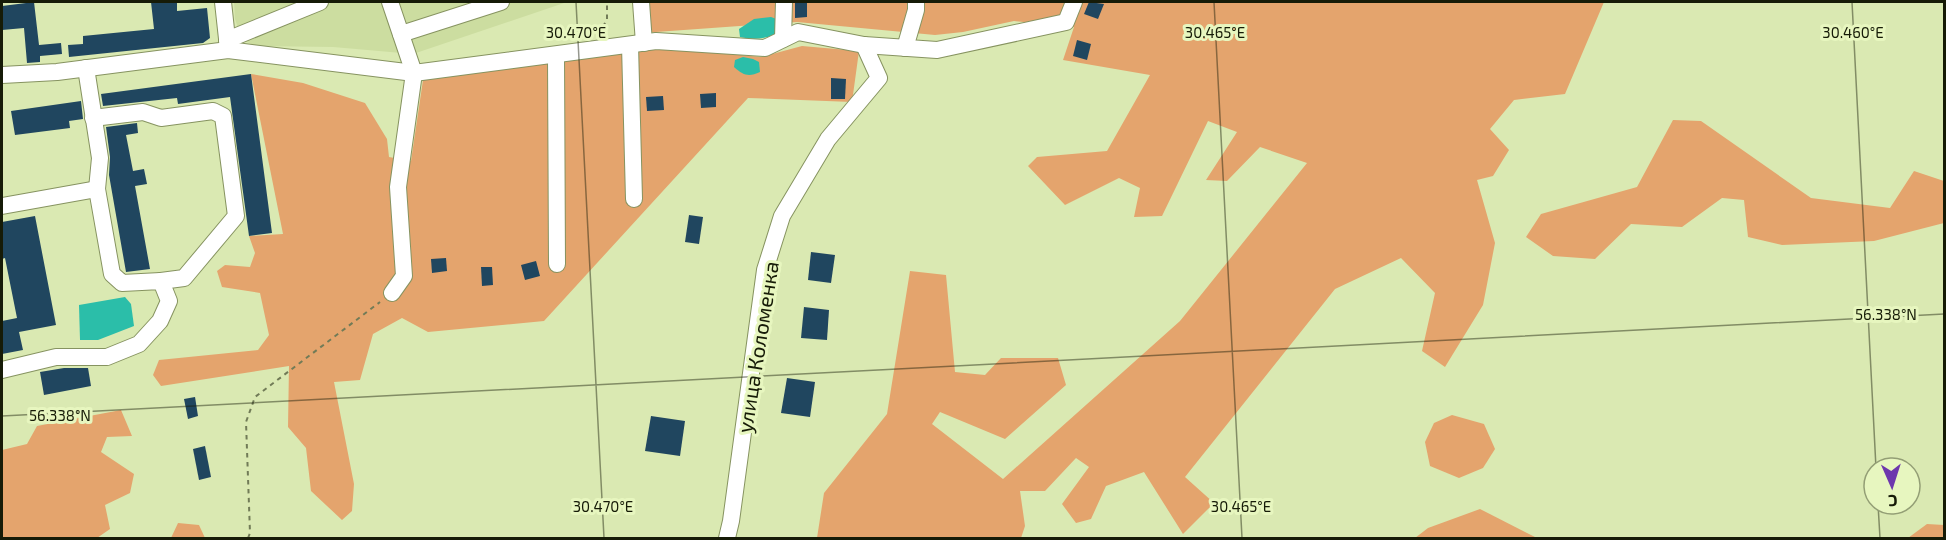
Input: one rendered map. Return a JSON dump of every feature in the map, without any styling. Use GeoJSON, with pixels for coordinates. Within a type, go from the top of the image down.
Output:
{"type":"FeatureCollection","features":[{"type":"Feature","properties":{"kind":"street"},"geometry":{"type":"LineString","coordinates":[[223,2],[227,45]]}},
{"type":"Feature","properties":{"kind":"street"},"geometry":{"type":"LineString","coordinates":[[2,75],[86,68],[227,45],[320,2]]}},
{"type":"Feature","properties":{"kind":"street"},"geometry":{"type":"LineString","coordinates":[[390,2],[414,73],[398,188],[404,276],[392,293]]}},
{"type":"Feature","properties":{"kind":"street"},"geometry":{"type":"LineString","coordinates":[[401,34],[501,2]]}},
{"type":"Feature","properties":{"kind":"street"},"geometry":{"type":"LineString","coordinates":[[634,199],[637,44],[641,2]]}},
{"type":"Feature","properties":{"kind":"street"},"geometry":{"type":"LineString","coordinates":[[783,39],[784,2]]}},
{"type":"Feature","properties":{"kind":"street"},"geometry":{"type":"LineString","coordinates":[[905,48],[916,10],[916,2]]}},
{"type":"Feature","properties":{"kind":"street"},"geometry":{"type":"LineString","coordinates":[[227,45],[414,73],[656,41],[765,48],[798,32],[864,45],[937,50],[1066,22],[1074,2]]}},
{"type":"Feature","properties":{"kind":"street","name":"улица Коломенка"},"geometry":{"type":"LineString","coordinates":[[727,538],[765,270],[782,216],[828,139],[879,78],[864,45]]}},
{"type":"Feature","properties":{"kind":"street"},"geometry":{"type":"LineString","coordinates":[[556,56],[557,264]]}},
{"type":"Feature","properties":{"kind":"street"},"geometry":{"type":"LineString","coordinates":[[86,68],[93,118],[100,158],[97,189],[112,274],[122,283],[184,278],[236,216],[223,116],[213,111],[161,118],[142,112],[93,118]]}},
{"type":"Feature","properties":{"kind":"street"},"geometry":{"type":"LineString","coordinates":[[2,206],[97,189]]}},
{"type":"Feature","properties":{"kind":"street"},"geometry":{"type":"LineString","coordinates":[[2,370],[56,357],[107,357],[138,344],[160,321],[169,301],[161,281]]}},
{"type":"Feature","properties":{"kind":"path"},"geometry":{"type":"LineString","coordinates":[[599,49],[599,34],[607,19],[607,2]]}},
{"type":"Feature","properties":{"kind":"path"},"geometry":{"type":"LineString","coordinates":[[248,538],[250,533],[246,422],[255,397],[392,293]]}},
{"type":"Feature","properties":{"kind":"shaded area"},"geometry":{"type":"Polygon","coordinates":[[[234,2],[567,2],[413,54],[333,47],[256,46],[242,40],[235,19],[234,2]]]}},
{"type":"Feature","properties":{"kind":"shaded area"},"geometry":{"type":"Polygon","coordinates":[[[640,2],[1604,2],[1565,94],[1514,100],[1490,129],[1509,150],[1493,176],[1477,180],[1495,243],[1483,305],[1445,367],[1422,351],[1435,293],[1401,258],[1335,289],[1185,477],[1214,503],[1183,534],[1144,472],[1106,486],[1091,519],[1076,523],[1062,504],[1089,467],[1076,458],[1045,491],[1020,491],[1025,526],[1021,538],[817,538],[824,493],[887,414],[910,271],[946,275],[955,372],[985,375],[1001,358],[1058,358],[1066,385],[1005,439],[940,412],[932,424],[1003,479],[1180,321],[1307,163],[1260,147],[1227,181],[1206,180],[1237,132],[1208,121],[1162,216],[1134,217],[1140,188],[1119,178],[1065,205],[1028,166],[1037,157],[1107,151],[1150,75],[1063,60],[1074,27],[1014,21],[963,32],[935,35],[797,22],[642,33],[640,2]]]}},
{"type":"Feature","properties":{"kind":"shaded area"},"geometry":{"type":"Polygon","coordinates":[[[802,46],[859,51],[852,102],[748,98],[544,321],[428,332],[402,318],[373,334],[360,380],[334,382],[354,484],[352,511],[342,520],[311,491],[306,448],[288,427],[289,366],[161,386],[153,375],[159,360],[258,350],[269,335],[260,293],[222,287],[217,271],[225,265],[250,267],[255,253],[249,236],[283,234],[251,74],[303,83],[365,103],[387,139],[389,157],[411,161],[423,80],[660,47],[761,57],[802,46]]]}},
{"type":"Feature","properties":{"kind":"shaded area"},"geometry":{"type":"Polygon","coordinates":[[[1673,120],[1701,121],[1811,198],[1890,208],[1914,171],[1944,181],[1944,223],[1874,241],[1782,245],[1748,237],[1744,200],[1722,198],[1682,227],[1631,224],[1595,259],[1553,256],[1526,237],[1541,214],[1637,187],[1673,120]]]}},
{"type":"Feature","properties":{"kind":"shaded area"},"geometry":{"type":"Polygon","coordinates":[[[121,410],[132,436],[107,437],[101,452],[134,474],[130,493],[105,505],[110,529],[97,538],[2,538],[2,450],[27,444],[37,426],[121,410]]]}},
{"type":"Feature","properties":{"kind":"shaded area"},"geometry":{"type":"Polygon","coordinates":[[[1452,415],[1484,424],[1495,449],[1483,468],[1459,478],[1430,466],[1425,442],[1434,423],[1452,415]]]}},
{"type":"Feature","properties":{"kind":"shaded area"},"geometry":{"type":"Polygon","coordinates":[[[1480,509],[1537,538],[1415,538],[1428,528],[1480,509]]]}},
{"type":"Feature","properties":{"kind":"shaded area"},"geometry":{"type":"Polygon","coordinates":[[[178,523],[199,525],[205,538],[171,538],[178,523]]]}},
{"type":"Feature","properties":{"kind":"shaded area"},"geometry":{"type":"Polygon","coordinates":[[[1927,524],[1944,525],[1944,538],[1908,538],[1927,524]]]}},
{"type":"Feature","properties":{"kind":"water"},"geometry":{"type":"Polygon","coordinates":[[[771,17],[779,20],[778,33],[769,37],[740,37],[739,29],[754,19],[771,17]]]}},
{"type":"Feature","properties":{"kind":"water"},"geometry":{"type":"Polygon","coordinates":[[[743,57],[759,62],[760,72],[747,75],[734,67],[735,60],[743,57]]]}},
{"type":"Feature","properties":{"kind":"water"},"geometry":{"type":"Polygon","coordinates":[[[125,297],[131,304],[134,326],[98,340],[80,340],[79,305],[125,297]]]}},
{"type":"Feature","properties":{"kind":"building"},"geometry":{"type":"Polygon","coordinates":[[[34,2],[39,45],[61,43],[62,54],[40,56],[40,62],[27,63],[24,28],[2,30],[2,6],[34,2]]]}},
{"type":"Feature","properties":{"kind":"building"},"geometry":{"type":"Polygon","coordinates":[[[151,2],[177,2],[177,11],[207,8],[210,38],[203,43],[69,57],[68,45],[83,44],[83,36],[154,29],[151,2]]]}},
{"type":"Feature","properties":{"kind":"building"},"geometry":{"type":"Polygon","coordinates":[[[795,2],[807,2],[807,17],[795,18],[795,2]]]}},
{"type":"Feature","properties":{"kind":"building"},"geometry":{"type":"Polygon","coordinates":[[[1089,2],[1104,4],[1098,19],[1084,14],[1089,2]]]}},
{"type":"Feature","properties":{"kind":"building"},"geometry":{"type":"Polygon","coordinates":[[[1077,40],[1091,44],[1087,60],[1073,56],[1077,40]]]}},
{"type":"Feature","properties":{"kind":"building"},"geometry":{"type":"Polygon","coordinates":[[[251,74],[272,233],[249,236],[230,97],[178,104],[177,98],[103,106],[101,94],[251,74]]]}},
{"type":"Feature","properties":{"kind":"building"},"geometry":{"type":"Polygon","coordinates":[[[831,78],[846,79],[845,99],[831,99],[831,78]]]}},
{"type":"Feature","properties":{"kind":"building"},"geometry":{"type":"Polygon","coordinates":[[[716,93],[716,107],[701,108],[700,94],[716,93]]]}},
{"type":"Feature","properties":{"kind":"building"},"geometry":{"type":"Polygon","coordinates":[[[663,96],[664,110],[647,111],[646,97],[663,96]]]}},
{"type":"Feature","properties":{"kind":"building"},"geometry":{"type":"Polygon","coordinates":[[[81,101],[83,119],[69,121],[70,128],[15,135],[11,111],[81,101]]]}},
{"type":"Feature","properties":{"kind":"building"},"geometry":{"type":"Polygon","coordinates":[[[137,123],[138,133],[126,135],[133,171],[144,169],[147,184],[135,186],[150,269],[126,272],[109,175],[110,157],[106,127],[137,123]]]}},
{"type":"Feature","properties":{"kind":"building"},"geometry":{"type":"Polygon","coordinates":[[[689,215],[703,217],[699,244],[685,242],[689,215]]]}},
{"type":"Feature","properties":{"kind":"building"},"geometry":{"type":"Polygon","coordinates":[[[35,216],[56,325],[19,332],[23,350],[2,354],[2,321],[17,318],[5,258],[2,259],[2,222],[35,216]]]}},
{"type":"Feature","properties":{"kind":"building"},"geometry":{"type":"Polygon","coordinates":[[[811,252],[835,255],[831,283],[808,280],[811,252]]]}},
{"type":"Feature","properties":{"kind":"building"},"geometry":{"type":"Polygon","coordinates":[[[446,258],[447,271],[432,273],[431,259],[446,258]]]}},
{"type":"Feature","properties":{"kind":"building"},"geometry":{"type":"Polygon","coordinates":[[[536,261],[540,276],[525,280],[521,265],[536,261]]]}},
{"type":"Feature","properties":{"kind":"building"},"geometry":{"type":"Polygon","coordinates":[[[481,267],[492,267],[493,285],[482,286],[481,267]]]}},
{"type":"Feature","properties":{"kind":"building"},"geometry":{"type":"Polygon","coordinates":[[[804,307],[829,310],[827,340],[801,338],[804,307]]]}},
{"type":"Feature","properties":{"kind":"building"},"geometry":{"type":"Polygon","coordinates":[[[64,368],[88,368],[91,386],[44,395],[40,372],[64,368]]]}},
{"type":"Feature","properties":{"kind":"building"},"geometry":{"type":"Polygon","coordinates":[[[787,378],[815,382],[810,417],[781,413],[787,378]]]}},
{"type":"Feature","properties":{"kind":"building"},"geometry":{"type":"Polygon","coordinates":[[[195,397],[198,416],[188,419],[184,399],[195,397]]]}},
{"type":"Feature","properties":{"kind":"building"},"geometry":{"type":"Polygon","coordinates":[[[651,416],[685,421],[680,456],[645,451],[651,416]]]}},
{"type":"Feature","properties":{"kind":"building"},"geometry":{"type":"Polygon","coordinates":[[[205,446],[211,477],[199,480],[193,449],[205,446]]]}}]}
